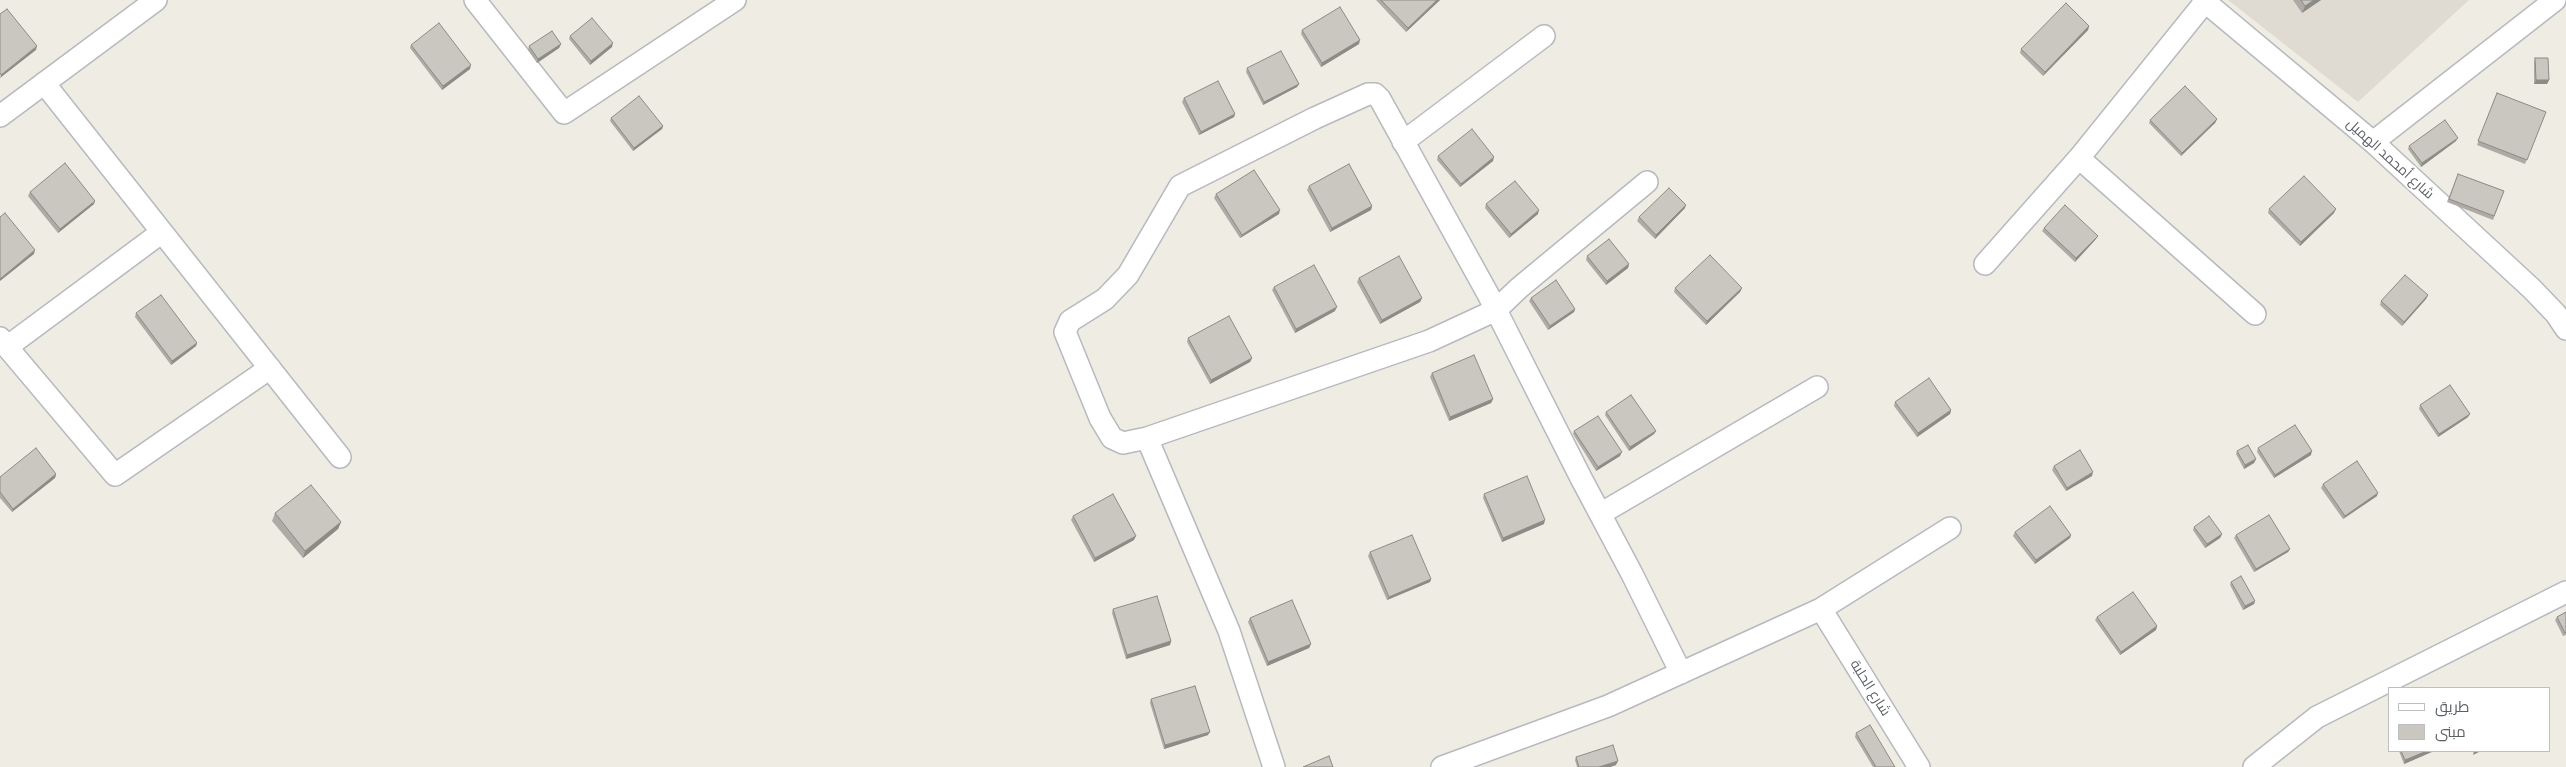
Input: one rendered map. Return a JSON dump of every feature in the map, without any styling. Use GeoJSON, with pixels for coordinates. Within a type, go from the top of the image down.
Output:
{"type":"FeatureCollection","features":[{"type":"Feature","properties":{"kind":"street"},"geometry":{"type":"LineString","coordinates":[[0,116],[156,0]]}},
{"type":"Feature","properties":{"kind":"street"},"geometry":{"type":"LineString","coordinates":[[475,0],[564,113],[735,0]]}},
{"type":"Feature","properties":{"kind":"street"},"geometry":{"type":"LineString","coordinates":[[1985,264],[2079,158],[2204,1]]}},
{"type":"Feature","properties":{"kind":"street","name":"شارع أمحمد الهميل"},"geometry":{"type":"LineString","coordinates":[[2204,1],[2373,142],[2532,289],[2564,323]]}},
{"type":"Feature","properties":{"kind":"street"},"geometry":{"type":"LineString","coordinates":[[2373,142],[2553,1]]}},
{"type":"Feature","properties":{"kind":"street"},"geometry":{"type":"LineString","coordinates":[[1403,142],[1544,36]]}},
{"type":"Feature","properties":{"kind":"street"},"geometry":{"type":"LineString","coordinates":[[44,83],[340,457]]}},
{"type":"Feature","properties":{"kind":"street"},"geometry":{"type":"LineString","coordinates":[[1647,182],[1519,288],[1496,310],[1429,341],[1147,438],[1123,443],[1112,438],[1100,418],[1065,332],[1070,321],[1105,299],[1128,275],[1180,186],[1368,94],[1375,94],[1380,99],[1496,310],[1681,673]]}},
{"type":"Feature","properties":{"kind":"street"},"geometry":{"type":"LineString","coordinates":[[2079,158],[2255,314]]}},
{"type":"Feature","properties":{"kind":"street"},"geometry":{"type":"LineString","coordinates":[[162,232],[4,342],[115,475],[270,368]]}},
{"type":"Feature","properties":{"kind":"street"},"geometry":{"type":"LineString","coordinates":[[1600,514],[1818,387]]}},
{"type":"Feature","properties":{"kind":"street"},"geometry":{"type":"LineString","coordinates":[[1147,438],[1229,631],[1274,767]]}},
{"type":"Feature","properties":{"kind":"street"},"geometry":{"type":"LineString","coordinates":[[1442,767],[1608,706],[1821,609],[1950,528]]}},
{"type":"Feature","properties":{"kind":"street"},"geometry":{"type":"LineString","coordinates":[[2254,767],[2317,716],[2566,592]]}},
{"type":"Feature","properties":{"kind":"street","name":"شارع الحلبة"},"geometry":{"type":"LineString","coordinates":[[1821,609],[1920,767]]}},
{"type":"Feature","properties":{"kind":"shaded area"},"geometry":{"type":"Polygon","coordinates":[[[2228,0],[2469,0],[2358,102],[2228,0]]]}},
{"type":"Feature","properties":{"kind":"building"},"geometry":{"type":"Polygon","coordinates":[[[1381,0],[1437,0],[1408,28],[1381,0]]]}},
{"type":"Feature","properties":{"kind":"building"},"geometry":{"type":"Polygon","coordinates":[[[2301,0],[2314,0],[2305,6],[2301,0]]]}},
{"type":"Feature","properties":{"kind":"building"},"geometry":{"type":"Polygon","coordinates":[[[2066,3],[2089,26],[2045,72],[2021,49],[2066,3]]]}},
{"type":"Feature","properties":{"kind":"building"},"geometry":{"type":"Polygon","coordinates":[[[1340,7],[1360,40],[1322,63],[1302,30],[1340,7]]]}},
{"type":"Feature","properties":{"kind":"building"},"geometry":{"type":"Polygon","coordinates":[[[7,9],[37,46],[1,75],[0,14],[7,9]]]}},
{"type":"Feature","properties":{"kind":"building"},"geometry":{"type":"Polygon","coordinates":[[[592,18],[613,43],[591,61],[570,36],[592,18]]]}},
{"type":"Feature","properties":{"kind":"building"},"geometry":{"type":"Polygon","coordinates":[[[439,23],[471,65],[443,86],[411,45],[439,23]]]}},
{"type":"Feature","properties":{"kind":"building"},"geometry":{"type":"Polygon","coordinates":[[[552,31],[561,44],[538,59],[529,46],[552,31]]]}},
{"type":"Feature","properties":{"kind":"building"},"geometry":{"type":"Polygon","coordinates":[[[1281,51],[1299,84],[1264,102],[1247,68],[1281,51]]]}},
{"type":"Feature","properties":{"kind":"building"},"geometry":{"type":"Polygon","coordinates":[[[2535,58],[2548,58],[2549,80],[2536,80],[2535,58]]]}},
{"type":"Feature","properties":{"kind":"building"},"geometry":{"type":"Polygon","coordinates":[[[1218,81],[1235,114],[1201,132],[1184,98],[1218,81]]]}},
{"type":"Feature","properties":{"kind":"building"},"geometry":{"type":"Polygon","coordinates":[[[2185,86],[2217,119],[2182,153],[2150,120],[2185,86]]]}},
{"type":"Feature","properties":{"kind":"building"},"geometry":{"type":"Polygon","coordinates":[[[2497,93],[2546,112],[2527,160],[2478,141],[2497,93]]]}},
{"type":"Feature","properties":{"kind":"building"},"geometry":{"type":"Polygon","coordinates":[[[639,96],[663,126],[634,148],[611,118],[639,96]]]}},
{"type":"Feature","properties":{"kind":"building"},"geometry":{"type":"Polygon","coordinates":[[[2445,120],[2458,138],[2422,163],[2409,146],[2445,120]]]}},
{"type":"Feature","properties":{"kind":"building"},"geometry":{"type":"Polygon","coordinates":[[[1472,129],[1494,157],[1461,184],[1438,156],[1472,129]]]}},
{"type":"Feature","properties":{"kind":"building"},"geometry":{"type":"Polygon","coordinates":[[[65,163],[95,201],[60,229],[30,192],[65,163]]]}},
{"type":"Feature","properties":{"kind":"building"},"geometry":{"type":"Polygon","coordinates":[[[1349,164],[1372,206],[1332,228],[1309,186],[1349,164]]]}},
{"type":"Feature","properties":{"kind":"building"},"geometry":{"type":"Polygon","coordinates":[[[1254,170],[1280,210],[1242,235],[1216,194],[1254,170]]]}},
{"type":"Feature","properties":{"kind":"building"},"geometry":{"type":"Polygon","coordinates":[[[2458,174],[2504,191],[2494,216],[2449,199],[2458,174]]]}},
{"type":"Feature","properties":{"kind":"building"},"geometry":{"type":"Polygon","coordinates":[[[2304,176],[2336,209],[2301,242],[2269,209],[2304,176]]]}},
{"type":"Feature","properties":{"kind":"building"},"geometry":{"type":"Polygon","coordinates":[[[1515,181],[1539,210],[1511,234],[1486,204],[1515,181]]]}},
{"type":"Feature","properties":{"kind":"building"},"geometry":{"type":"Polygon","coordinates":[[[1669,188],[1686,205],[1656,235],[1639,217],[1669,188]]]}},
{"type":"Feature","properties":{"kind":"building"},"geometry":{"type":"Polygon","coordinates":[[[2065,205],[2098,236],[2076,258],[2044,228],[2065,205]]]}},
{"type":"Feature","properties":{"kind":"building"},"geometry":{"type":"Polygon","coordinates":[[[5,213],[35,250],[0,279],[0,217],[5,213]]]}},
{"type":"Feature","properties":{"kind":"building"},"geometry":{"type":"Polygon","coordinates":[[[1609,239],[1629,264],[1607,281],[1587,256],[1609,239]]]}},
{"type":"Feature","properties":{"kind":"building"},"geometry":{"type":"Polygon","coordinates":[[[1710,255],[1742,288],[1707,321],[1675,288],[1710,255]]]}},
{"type":"Feature","properties":{"kind":"building"},"geometry":{"type":"Polygon","coordinates":[[[1399,256],[1422,298],[1382,320],[1359,278],[1399,256]]]}},
{"type":"Feature","properties":{"kind":"building"},"geometry":{"type":"Polygon","coordinates":[[[1314,265],[1337,307],[1296,329],[1274,287],[1314,265]]]}},
{"type":"Feature","properties":{"kind":"building"},"geometry":{"type":"Polygon","coordinates":[[[2405,275],[2428,295],[2404,322],[2381,301],[2405,275]]]}},
{"type":"Feature","properties":{"kind":"building"},"geometry":{"type":"Polygon","coordinates":[[[1556,280],[1575,309],[1550,326],[1531,298],[1556,280]]]}},
{"type":"Feature","properties":{"kind":"building"},"geometry":{"type":"Polygon","coordinates":[[[161,295],[197,343],[172,361],[136,313],[161,295]]]}},
{"type":"Feature","properties":{"kind":"building"},"geometry":{"type":"Polygon","coordinates":[[[1229,316],[1252,358],[1211,380],[1188,338],[1229,316]]]}},
{"type":"Feature","properties":{"kind":"building"},"geometry":{"type":"Polygon","coordinates":[[[1474,355],[1493,399],[1450,417],[1432,373],[1474,355]]]}},
{"type":"Feature","properties":{"kind":"building"},"geometry":{"type":"Polygon","coordinates":[[[1929,378],[1951,410],[1918,433],[1895,402],[1929,378]]]}},
{"type":"Feature","properties":{"kind":"building"},"geometry":{"type":"Polygon","coordinates":[[[2450,385],[2470,414],[2439,434],[2420,405],[2450,385]]]}},
{"type":"Feature","properties":{"kind":"building"},"geometry":{"type":"Polygon","coordinates":[[[1631,395],[1656,431],[1630,447],[1606,412],[1631,395]]]}},
{"type":"Feature","properties":{"kind":"building"},"geometry":{"type":"Polygon","coordinates":[[[1598,416],[1622,452],[1598,467],[1574,431],[1598,416]]]}},
{"type":"Feature","properties":{"kind":"building"},"geometry":{"type":"Polygon","coordinates":[[[2295,425],[2312,451],[2275,475],[2258,448],[2295,425]]]}},
{"type":"Feature","properties":{"kind":"building"},"geometry":{"type":"Polygon","coordinates":[[[2248,445],[2256,459],[2245,465],[2237,451],[2248,445]]]}},
{"type":"Feature","properties":{"kind":"building"},"geometry":{"type":"Polygon","coordinates":[[[36,448],[56,474],[13,509],[0,492],[0,477],[36,448]]]}},
{"type":"Feature","properties":{"kind":"building"},"geometry":{"type":"Polygon","coordinates":[[[2080,450],[2093,472],[2067,488],[2054,466],[2080,450]]]}},
{"type":"Feature","properties":{"kind":"building"},"geometry":{"type":"Polygon","coordinates":[[[2357,461],[2378,493],[2345,516],[2323,484],[2357,461]]]}},
{"type":"Feature","properties":{"kind":"building"},"geometry":{"type":"Polygon","coordinates":[[[1527,476],[1545,520],[1503,538],[1484,494],[1527,476]]]}},
{"type":"Feature","properties":{"kind":"building"},"geometry":{"type":"Polygon","coordinates":[[[311,485],[341,522],[305,551],[275,513],[311,485]]]}},
{"type":"Feature","properties":{"kind":"building"},"geometry":{"type":"Polygon","coordinates":[[[1113,494],[1136,536],[1095,558],[1073,516],[1113,494]]]}},
{"type":"Feature","properties":{"kind":"building"},"geometry":{"type":"Polygon","coordinates":[[[2050,506],[2071,535],[2036,560],[2015,532],[2050,506]]]}},
{"type":"Feature","properties":{"kind":"building"},"geometry":{"type":"Polygon","coordinates":[[[2269,515],[2290,549],[2256,569],[2236,535],[2269,515]]]}},
{"type":"Feature","properties":{"kind":"building"},"geometry":{"type":"Polygon","coordinates":[[[2209,516],[2222,534],[2207,544],[2194,527],[2209,516]]]}},
{"type":"Feature","properties":{"kind":"building"},"geometry":{"type":"Polygon","coordinates":[[[1412,535],[1431,579],[1389,597],[1370,552],[1412,535]]]}},
{"type":"Feature","properties":{"kind":"building"},"geometry":{"type":"Polygon","coordinates":[[[2241,576],[2255,601],[2245,606],[2231,582],[2241,576]]]}},
{"type":"Feature","properties":{"kind":"building"},"geometry":{"type":"Polygon","coordinates":[[[2133,592],[2157,626],[2121,652],[2097,617],[2133,592]]]}},
{"type":"Feature","properties":{"kind":"building"},"geometry":{"type":"Polygon","coordinates":[[[1157,596],[1171,641],[1127,655],[1113,609],[1157,596]]]}},
{"type":"Feature","properties":{"kind":"building"},"geometry":{"type":"Polygon","coordinates":[[[1292,600],[1311,644],[1268,662],[1250,618],[1292,600]]]}},
{"type":"Feature","properties":{"kind":"building"},"geometry":{"type":"Polygon","coordinates":[[[2566,612],[2566,632],[2565,633],[2557,617],[2566,612]]]}},
{"type":"Feature","properties":{"kind":"building"},"geometry":{"type":"Polygon","coordinates":[[[1195,686],[1210,732],[1165,745],[1151,699],[1195,686]]]}},
{"type":"Feature","properties":{"kind":"building"},"geometry":{"type":"Polygon","coordinates":[[[1870,725],[1895,767],[1876,767],[1856,733],[1870,725]]]}},
{"type":"Feature","properties":{"kind":"building"},"geometry":{"type":"Polygon","coordinates":[[[1613,745],[1618,761],[1599,767],[1579,767],[1576,757],[1613,745]]]}},
{"type":"Feature","properties":{"kind":"building"},"geometry":{"type":"Polygon","coordinates":[[[2401,752],[2425,752],[2405,760],[2401,752]]]}},
{"type":"Feature","properties":{"kind":"building"},"geometry":{"type":"Polygon","coordinates":[[[1329,756],[1333,767],[1303,767],[1329,756]]]}}]}
